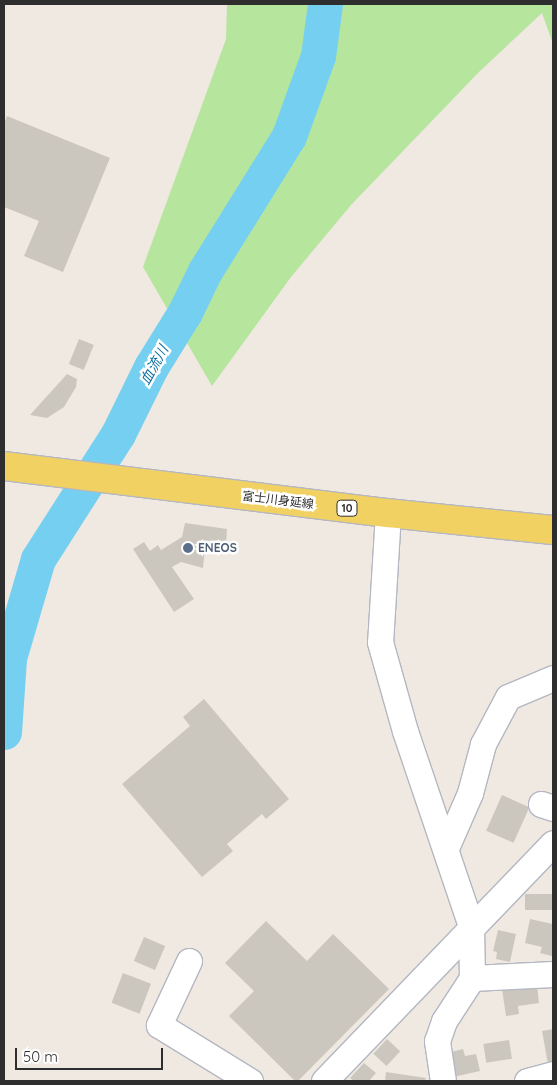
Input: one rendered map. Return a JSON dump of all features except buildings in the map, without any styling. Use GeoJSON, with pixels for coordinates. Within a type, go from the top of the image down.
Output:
{"type":"FeatureCollection","features":[{"type":"Feature","properties":{"kind":"main road","name":"富士川身延線"},"geometry":{"type":"LineString","coordinates":[[4,466],[388,513],[553,530]]}},
{"type":"Feature","properties":{"kind":"street"},"geometry":{"type":"LineString","coordinates":[[388,513],[380,642],[405,732],[471,926],[472,978],[444,1021],[437,1041],[443,1081]]}},
{"type":"Feature","properties":{"kind":"street"},"geometry":{"type":"LineString","coordinates":[[446,848],[470,793],[483,744],[508,697],[553,678]]}},
{"type":"Feature","properties":{"kind":"street"},"geometry":{"type":"LineString","coordinates":[[324,1081],[471,926],[553,843]]}},
{"type":"Feature","properties":{"kind":"street"},"geometry":{"type":"LineString","coordinates":[[189,961],[158,1024],[250,1081]]}},
{"type":"Feature","properties":{"kind":"street"},"geometry":{"type":"LineString","coordinates":[[472,978],[553,974]]}},
{"type":"Feature","properties":{"kind":"street"},"geometry":{"type":"LineString","coordinates":[[527,1081],[553,1074]]}},
{"type":"Feature","properties":{"kind":"green space"},"geometry":{"type":"Polygon","coordinates":[[[227,4],[553,4],[553,44],[542,13],[480,71],[351,205],[291,277],[212,386],[143,267],[226,39],[227,4]]]}},
{"type":"Feature","properties":{"kind":"waterway","name":"血流川"},"geometry":{"type":"LineString","coordinates":[[4,732],[9,658],[38,559],[118,434],[151,367],[185,312],[205,271],[289,136],[318,56],[325,4]]}},
{"type":"Feature","properties":{"kind":"place","name":"ENEOS"},"geometry":{"type":"Point","coordinates":[188,548]}}]}
